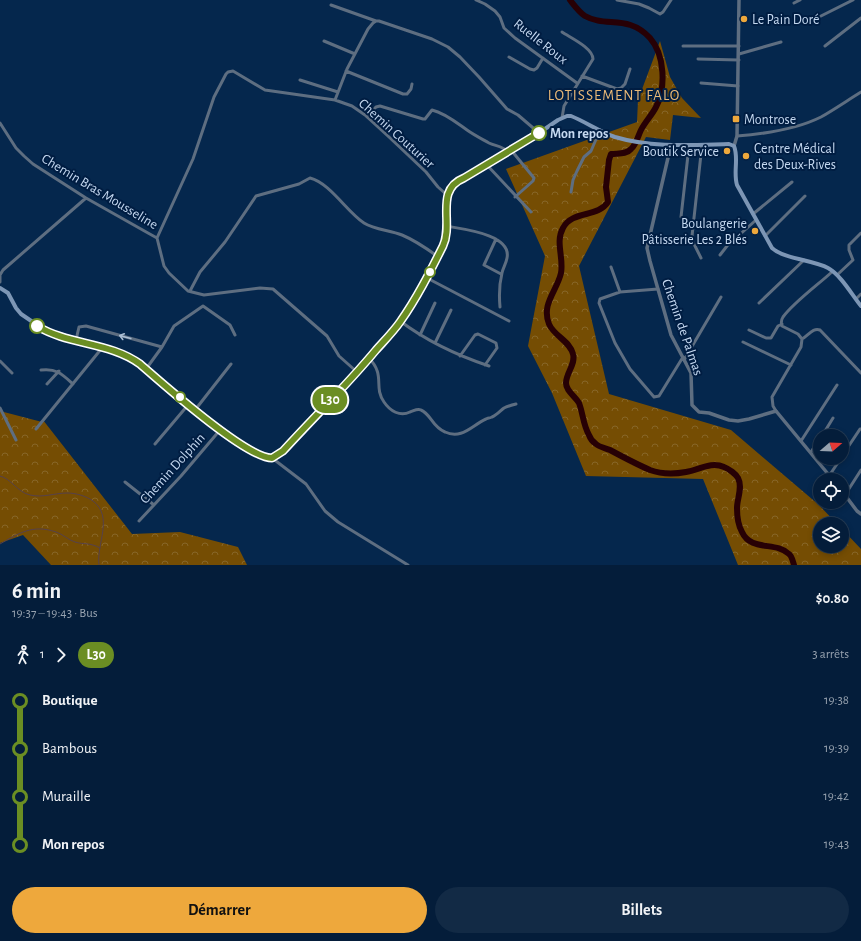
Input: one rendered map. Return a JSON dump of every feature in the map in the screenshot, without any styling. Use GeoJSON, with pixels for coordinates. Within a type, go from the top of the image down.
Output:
{"type":"FeatureCollection","features":[{"type":"Feature","properties":{"kind":"main road"},"geometry":{"type":"LineString","coordinates":[[0,288],[8,293],[16,308],[25,318],[43,329],[127,356],[146,369],[220,430],[266,458],[272,458],[283,451],[357,372],[400,321],[421,290],[446,238],[447,195],[457,181],[510,151],[562,118],[571,116],[613,136],[642,142],[689,146],[728,144],[734,146],[736,152],[736,181],[772,248],[776,251],[824,266],[835,273],[861,306]]}},
{"type":"Feature","properties":{"kind":"street","name":"Ruelle Roux"},"geometry":{"type":"LineString","coordinates":[[476,0],[495,11],[500,17],[504,28],[510,35],[577,83]]}},
{"type":"Feature","properties":{"kind":"street"},"geometry":{"type":"LineString","coordinates":[[617,0],[639,4],[660,14],[671,0]]}},
{"type":"Feature","properties":{"kind":"street"},"geometry":{"type":"LineString","coordinates":[[734,146],[737,136],[739,0]]}},
{"type":"Feature","properties":{"kind":"street"},"geometry":{"type":"LineString","coordinates":[[794,3],[800,0]]}},
{"type":"Feature","properties":{"kind":"street"},"geometry":{"type":"LineString","coordinates":[[811,21],[853,0]]}},
{"type":"Feature","properties":{"kind":"street"},"geometry":{"type":"LineString","coordinates":[[331,5],[376,21],[380,20],[432,39],[448,48],[460,57],[480,77],[507,109],[518,115],[539,133]]}},
{"type":"Feature","properties":{"kind":"street"},"geometry":{"type":"LineString","coordinates":[[826,46],[861,18]]}},
{"type":"Feature","properties":{"kind":"street"},"geometry":{"type":"LineString","coordinates":[[335,100],[346,71],[370,26],[376,21]]}},
{"type":"Feature","properties":{"kind":"street","name":"Ruelle Roux"},"geometry":{"type":"LineString","coordinates":[[562,32],[589,50],[593,59],[564,106],[562,118]]}},
{"type":"Feature","properties":{"kind":"street"},"geometry":{"type":"LineString","coordinates":[[324,41],[355,54]]}},
{"type":"Feature","properties":{"kind":"street"},"geometry":{"type":"LineString","coordinates":[[739,54],[781,42]]}},
{"type":"Feature","properties":{"kind":"street"},"geometry":{"type":"LineString","coordinates":[[683,46],[739,46]]}},
{"type":"Feature","properties":{"kind":"street"},"geometry":{"type":"LineString","coordinates":[[509,57],[534,70],[543,58]]}},
{"type":"Feature","properties":{"kind":"street"},"geometry":{"type":"LineString","coordinates":[[698,59],[739,60]]}},
{"type":"Feature","properties":{"kind":"street"},"geometry":{"type":"LineString","coordinates":[[582,76],[617,89],[621,88],[624,84],[630,69]]}},
{"type":"Feature","properties":{"kind":"street","name":"Chemin Couturier"},"geometry":{"type":"LineString","coordinates":[[157,238],[193,159],[214,97],[228,72],[232,71],[265,90],[335,100],[352,106],[367,117],[426,172],[438,187],[447,195]]}},
{"type":"Feature","properties":{"kind":"street"},"geometry":{"type":"LineString","coordinates":[[346,71],[403,94],[408,94],[412,84]]}},
{"type":"Feature","properties":{"kind":"street"},"geometry":{"type":"LineString","coordinates":[[300,80],[338,92]]}},
{"type":"Feature","properties":{"kind":"street"},"geometry":{"type":"LineString","coordinates":[[701,83],[738,86]]}},
{"type":"Feature","properties":{"kind":"street"},"geometry":{"type":"LineString","coordinates":[[737,136],[771,132],[809,122],[822,116],[861,92]]}},
{"type":"Feature","properties":{"kind":"street"},"geometry":{"type":"LineString","coordinates":[[367,117],[376,107],[380,106],[422,119],[426,119],[432,110],[443,114],[480,138],[495,146],[510,151],[534,178],[533,181],[515,196]]}},
{"type":"Feature","properties":{"kind":"street","name":"Chemin Bras Mousseline"},"geometry":{"type":"LineString","coordinates":[[0,123],[10,139],[24,156],[86,198],[157,238],[164,266],[169,273],[190,291]]}},
{"type":"Feature","properties":{"kind":"street"},"geometry":{"type":"LineString","coordinates":[[571,192],[573,180],[577,171],[584,157],[591,151],[600,130]]}},
{"type":"Feature","properties":{"kind":"street","name":"Chemin de Palmas"},"geometry":{"type":"LineString","coordinates":[[671,145],[647,248],[671,335],[691,373],[691,402],[696,411],[714,414],[734,421],[749,420],[776,411]]}},
{"type":"Feature","properties":{"kind":"street"},"geometry":{"type":"LineString","coordinates":[[701,258],[693,242],[692,236],[702,145]]}},
{"type":"Feature","properties":{"kind":"street"},"geometry":{"type":"LineString","coordinates":[[682,218],[689,146]]}},
{"type":"Feature","properties":{"kind":"street"},"geometry":{"type":"LineString","coordinates":[[486,164],[531,212]]}},
{"type":"Feature","properties":{"kind":"street"},"geometry":{"type":"LineString","coordinates":[[357,372],[339,356],[327,336],[273,289],[265,287],[204,295],[190,291],[200,272],[225,242],[256,196],[299,184],[310,178],[314,179],[333,192],[366,224],[402,235],[437,256]]}},
{"type":"Feature","properties":{"kind":"street"},"geometry":{"type":"LineString","coordinates":[[753,214],[792,182]]}},
{"type":"Feature","properties":{"kind":"street"},"geometry":{"type":"LineString","coordinates":[[765,236],[805,196]]}},
{"type":"Feature","properties":{"kind":"street"},"geometry":{"type":"LineString","coordinates":[[0,282],[0,275],[3,270],[86,198]]}},
{"type":"Feature","properties":{"kind":"street"},"geometry":{"type":"LineString","coordinates":[[720,255],[727,246],[756,220]]}},
{"type":"Feature","properties":{"kind":"street"},"geometry":{"type":"LineString","coordinates":[[446,226],[472,231],[496,239],[503,244],[507,254],[498,294],[500,307]]}},
{"type":"Feature","properties":{"kind":"street"},"geometry":{"type":"LineString","coordinates":[[802,339],[798,334],[785,328],[782,324],[782,318],[793,307],[853,260],[849,250],[849,245],[861,233]]}},
{"type":"Feature","properties":{"kind":"street"},"geometry":{"type":"LineString","coordinates":[[496,239],[484,265],[502,274]]}},
{"type":"Feature","properties":{"kind":"street"},"geometry":{"type":"LineString","coordinates":[[759,303],[804,260]]}},
{"type":"Feature","properties":{"kind":"street"},"geometry":{"type":"LineString","coordinates":[[611,267],[620,292]]}},
{"type":"Feature","properties":{"kind":"street"},"geometry":{"type":"LineString","coordinates":[[427,278],[509,321]]}},
{"type":"Feature","properties":{"kind":"street"},"geometry":{"type":"LineString","coordinates":[[658,289],[620,292],[600,299],[599,303],[615,343],[630,369],[654,397],[659,396],[721,297]]}},
{"type":"Feature","properties":{"kind":"street"},"geometry":{"type":"LineString","coordinates":[[856,299],[861,294]]}},
{"type":"Feature","properties":{"kind":"street"},"geometry":{"type":"LineString","coordinates":[[420,336],[435,303]]}},
{"type":"Feature","properties":{"kind":"street"},"geometry":{"type":"LineString","coordinates":[[146,369],[162,347],[174,326],[203,306],[230,325],[235,335]]}},
{"type":"Feature","properties":{"kind":"street"},"geometry":{"type":"LineString","coordinates":[[435,343],[451,310]]}},
{"type":"Feature","properties":{"kind":"street"},"geometry":{"type":"LineString","coordinates":[[400,321],[420,336],[460,356],[487,366],[498,345],[478,334],[475,335],[460,356]]}},
{"type":"Feature","properties":{"kind":"street"},"geometry":{"type":"LineString","coordinates":[[749,330],[766,338],[771,338],[778,326],[782,324]]}},
{"type":"Feature","properties":{"kind":"street"},"geometry":{"type":"LineString","coordinates":[[76,340],[79,328],[86,326],[162,347]]}},
{"type":"Feature","properties":{"kind":"street"},"geometry":{"type":"LineString","coordinates":[[827,473],[776,411],[773,406],[772,396],[801,347],[802,339],[813,330],[820,330],[861,373]]}},
{"type":"Feature","properties":{"kind":"street"},"geometry":{"type":"LineString","coordinates":[[743,342],[791,365]]}},
{"type":"Feature","properties":{"kind":"street"},"geometry":{"type":"LineString","coordinates":[[36,429],[102,348]]}},
{"type":"Feature","properties":{"kind":"street"},"geometry":{"type":"LineString","coordinates":[[369,358],[375,364],[378,371],[380,395],[387,406],[400,414],[410,413],[417,409],[422,410],[426,413],[435,426],[445,432],[458,434],[464,433],[487,418],[493,417],[506,407],[516,404]]}},
{"type":"Feature","properties":{"kind":"street"},"geometry":{"type":"LineString","coordinates":[[0,361],[12,373]]}},
{"type":"Feature","properties":{"kind":"street"},"geometry":{"type":"LineString","coordinates":[[195,410],[231,364]]}},
{"type":"Feature","properties":{"kind":"street"},"geometry":{"type":"LineString","coordinates":[[41,370],[59,371],[73,384]]}},
{"type":"Feature","properties":{"kind":"street"},"geometry":{"type":"LineString","coordinates":[[47,384],[59,371]]}},
{"type":"Feature","properties":{"kind":"street"},"geometry":{"type":"LineString","coordinates":[[801,441],[837,385]]}},
{"type":"Feature","properties":{"kind":"street"},"geometry":{"type":"LineString","coordinates":[[155,444],[188,404]]}},
{"type":"Feature","properties":{"kind":"street"},"geometry":{"type":"LineString","coordinates":[[0,408],[16,440]]}},
{"type":"Feature","properties":{"kind":"street"},"geometry":{"type":"LineString","coordinates":[[826,429],[833,418]]}},
{"type":"Feature","properties":{"kind":"street"},"geometry":{"type":"LineString","coordinates":[[849,447],[861,429]]}},
{"type":"Feature","properties":{"kind":"street","name":"Chemin Dolphin"},"geometry":{"type":"LineString","coordinates":[[139,521],[181,476],[220,430]]}},
{"type":"Feature","properties":{"kind":"street"},"geometry":{"type":"LineString","coordinates":[[272,458],[306,484],[325,511],[338,522],[408,565]]}},
{"type":"Feature","properties":{"kind":"street"},"geometry":{"type":"LineString","coordinates":[[849,489],[861,470]]}},
{"type":"Feature","properties":{"kind":"street"},"geometry":{"type":"LineString","coordinates":[[125,482],[154,505]]}},
{"type":"Feature","properties":{"kind":"street"},"geometry":{"type":"LineString","coordinates":[[849,500],[861,514]]}},
{"type":"Feature","properties":{"kind":"green space"},"geometry":{"type":"Polygon","coordinates":[[[660,41],[670,77],[682,98],[701,118],[673,115],[670,140],[646,137],[579,266],[609,394],[731,430],[813,500],[813,509],[823,509],[830,517],[813,517],[813,553],[849,553],[849,536],[861,549],[861,565],[738,565],[703,479],[586,476],[552,393],[528,346],[545,256],[506,169],[637,122],[638,100],[660,41]]]}},
{"type":"Feature","properties":{"kind":"green space"},"geometry":{"type":"Polygon","coordinates":[[[0,411],[42,422],[43,420],[132,534],[180,532],[238,547],[247,565],[51,565],[23,535],[0,543],[0,411]]]}},
{"type":"Feature","properties":{"kind":"waterway"},"geometry":{"type":"LineString","coordinates":[[570,0],[585,16],[601,21],[617,22],[634,26],[650,38],[659,53],[662,81],[661,91],[656,107],[643,127],[633,147],[627,152],[611,154],[606,187],[608,202],[604,207],[592,213],[579,216],[567,222],[561,233],[560,244],[562,267],[559,280],[548,304],[547,317],[551,328],[569,346],[573,354],[574,358],[566,379],[566,386],[579,403],[585,427],[590,437],[599,446],[650,470],[659,472],[682,473],[710,465],[719,465],[732,472],[737,476],[740,485],[737,508],[738,517],[741,529],[746,538],[757,544],[784,550],[791,556],[794,565]]}},
{"type":"Feature","properties":{"kind":"waterway"},"geometry":{"type":"LineString","coordinates":[[0,476],[30,495],[40,496],[70,493],[84,496],[93,501],[99,507],[103,523],[99,565]]}},
{"type":"Feature","properties":{"kind":"waterway"},"geometry":{"type":"LineString","coordinates":[[0,544],[20,533],[33,529],[40,529],[56,532],[72,541],[93,545],[100,548]]}},
{"type":"Feature","properties":{"kind":"bus line","name":"L30"},"geometry":{"type":"LineString","coordinates":[[37,326],[50,332],[127,356],[140,364],[227,435],[266,458],[275,457],[283,451],[357,372],[399,323],[421,290],[446,238],[447,195],[454,184],[539,133]]}},
{"type":"Feature","properties":{"kind":"place","name":"Le Pain Doré"},"geometry":{"type":"Point","coordinates":[744,19]}},
{"type":"Feature","properties":{"kind":"place","name":"Montrose"},"geometry":{"type":"Point","coordinates":[736,119]}},
{"type":"Feature","properties":{"kind":"place","name":"Mon repos"},"geometry":{"type":"Point","coordinates":[539,133]}},
{"type":"Feature","properties":{"kind":"place","name":"Boutik Service"},"geometry":{"type":"Point","coordinates":[727,151]}},
{"type":"Feature","properties":{"kind":"place","name":"Centre Médical des Deux-Rives"},"geometry":{"type":"Point","coordinates":[746,156]}},
{"type":"Feature","properties":{"kind":"place","name":"Boulangerie Pâtisserie Les 2 Blés"},"geometry":{"type":"Point","coordinates":[755,231]}},
{"type":"Feature","properties":{"kind":"district","name":"LOTISSEMENT FALO"},"geometry":{"type":"Point","coordinates":[614,95]}}]}
